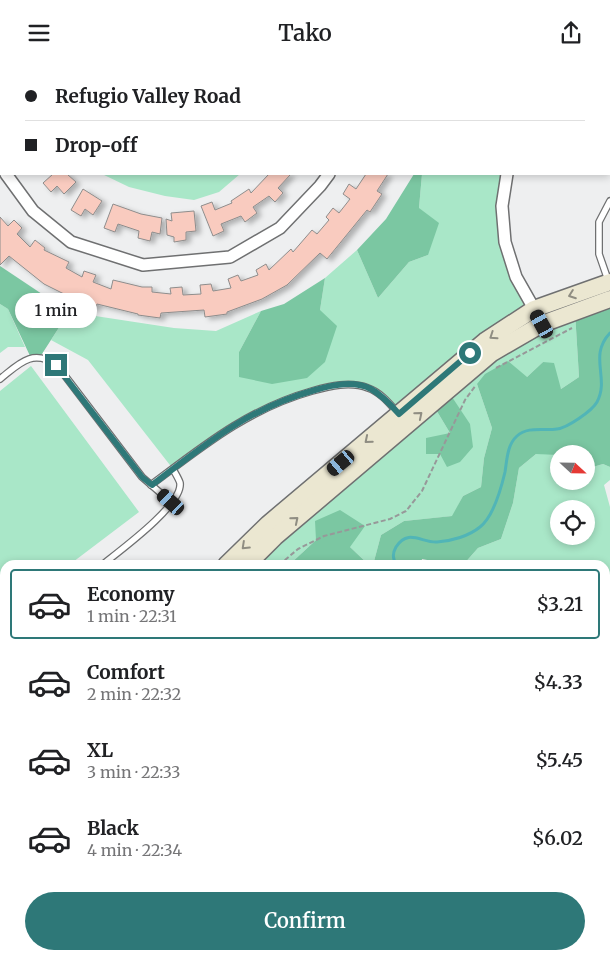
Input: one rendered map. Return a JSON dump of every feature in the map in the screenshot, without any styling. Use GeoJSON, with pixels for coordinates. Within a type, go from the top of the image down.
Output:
{"type":"FeatureCollection","features":[{"type":"Feature","properties":{"kind":"street"},"geometry":{"type":"LineString","coordinates":[[7,175],[33,211],[71,242],[143,265],[230,257],[280,228],[328,175]]}},
{"type":"Feature","properties":{"kind":"street"},"geometry":{"type":"LineString","coordinates":[[507,175],[502,206],[505,242],[516,277],[542,324]]}},
{"type":"Feature","properties":{"kind":"street"},"geometry":{"type":"LineString","coordinates":[[231,560],[268,525],[485,341],[534,309],[609,282]]}},
{"type":"Feature","properties":{"kind":"street"},"geometry":{"type":"LineString","coordinates":[[252,560],[275,537],[492,353],[542,324],[610,299]]}},
{"type":"Feature","properties":{"kind":"lane"},"geometry":{"type":"LineString","coordinates":[[609,282],[599,254],[599,222],[610,201]]}},
{"type":"Feature","properties":{"kind":"lane"},"geometry":{"type":"LineString","coordinates":[[0,379],[31,358],[40,357],[56,365],[142,477],[171,502]]}},
{"type":"Feature","properties":{"kind":"lane"},"geometry":{"type":"LineString","coordinates":[[152,485],[226,429],[261,409],[283,400],[327,387],[352,385],[370,388],[384,397],[399,414]]}},
{"type":"Feature","properties":{"kind":"lane"},"geometry":{"type":"LineString","coordinates":[[109,560],[145,532],[177,495],[180,483],[173,469]]}},
{"type":"Feature","properties":{"kind":"path"},"geometry":{"type":"LineString","coordinates":[[493,370],[572,328]]}},
{"type":"Feature","properties":{"kind":"path"},"geometry":{"type":"LineString","coordinates":[[285,560],[298,549],[324,537],[390,519],[406,511],[422,491],[465,400],[477,384]]}},
{"type":"Feature","properties":{"kind":"green space"},"geometry":{"type":"Polygon","coordinates":[[[104,175],[239,175],[219,192],[194,200],[165,196],[129,187],[104,175]]]}},
{"type":"Feature","properties":{"kind":"green space"},"geometry":{"type":"Polygon","coordinates":[[[413,175],[422,175],[419,208],[439,223],[428,255],[409,262],[378,298],[357,250],[386,219],[413,175]]]}},
{"type":"Feature","properties":{"kind":"green space"},"geometry":{"type":"Polygon","coordinates":[[[422,175],[507,175],[505,242],[534,309],[399,414],[384,397],[358,385],[327,387],[261,409],[173,469],[88,360],[51,340],[69,312],[174,328],[216,331],[261,311],[239,352],[320,310],[325,278],[357,250],[378,298],[409,262],[428,255],[419,208],[422,175]]]}},
{"type":"Feature","properties":{"kind":"green space"},"geometry":{"type":"Polygon","coordinates":[[[0,266],[69,312],[40,357],[31,358],[8,309],[0,304],[0,266]]]}},
{"type":"Feature","properties":{"kind":"green space"},"geometry":{"type":"Polygon","coordinates":[[[325,278],[320,310],[337,326],[325,362],[307,378],[272,384],[239,377],[239,352],[261,311],[284,304],[325,278]]]}},
{"type":"Feature","properties":{"kind":"green space"},"geometry":{"type":"Polygon","coordinates":[[[610,299],[610,467],[603,464],[595,466],[595,445],[550,445],[550,455],[536,454],[519,468],[513,503],[501,539],[478,548],[467,560],[374,560],[381,535],[404,521],[452,516],[463,496],[481,487],[484,458],[492,428],[477,384],[485,374],[508,361],[527,377],[543,362],[554,363],[561,389],[579,377],[575,312],[610,299]]]}},
{"type":"Feature","properties":{"kind":"green space"},"geometry":{"type":"Polygon","coordinates":[[[0,304],[8,309],[25,347],[8,347],[0,353],[0,304]]]}},
{"type":"Feature","properties":{"kind":"green space"},"geometry":{"type":"Polygon","coordinates":[[[575,312],[579,377],[561,389],[543,362],[527,377],[477,384],[492,428],[484,458],[481,487],[463,496],[453,516],[404,521],[381,535],[374,560],[364,560],[350,547],[316,540],[294,560],[253,560],[432,403],[450,433],[440,454],[460,462],[448,391],[492,353],[575,312]]]}},
{"type":"Feature","properties":{"kind":"green space"},"geometry":{"type":"Polygon","coordinates":[[[31,366],[139,512],[76,560],[0,560],[0,391],[31,366]]]}},
{"type":"Feature","properties":{"kind":"green space"},"geometry":{"type":"Polygon","coordinates":[[[448,391],[470,424],[473,447],[460,462],[447,467],[440,454],[426,454],[426,438],[450,433],[432,403],[448,391]]]}},
{"type":"Feature","properties":{"kind":"green space"},"geometry":{"type":"Polygon","coordinates":[[[536,454],[550,454],[550,490],[595,490],[595,466],[603,464],[610,467],[610,480],[604,485],[610,507],[610,560],[467,560],[478,548],[501,539],[513,503],[519,468],[536,454]]]}},
{"type":"Feature","properties":{"kind":"green space"},"geometry":{"type":"Polygon","coordinates":[[[340,510],[365,526],[350,547],[364,560],[294,560],[316,540],[315,521],[340,510]]]}},
{"type":"Feature","properties":{"kind":"building"},"geometry":{"type":"Polygon","coordinates":[[[52,175],[68,175],[76,182],[64,194],[57,186],[51,192],[43,183],[52,175]]]}},
{"type":"Feature","properties":{"kind":"building"},"geometry":{"type":"Polygon","coordinates":[[[268,175],[290,175],[278,188],[283,193],[275,202],[269,196],[253,207],[257,213],[245,222],[241,216],[221,224],[224,231],[213,236],[201,206],[212,202],[215,210],[232,203],[231,201],[249,189],[251,193],[268,175]]]}},
{"type":"Feature","properties":{"kind":"building"},"geometry":{"type":"Polygon","coordinates":[[[365,175],[387,175],[377,191],[382,194],[370,212],[367,210],[327,259],[320,253],[287,285],[262,299],[227,312],[227,314],[205,317],[204,310],[161,313],[160,318],[138,315],[97,304],[95,309],[73,301],[74,299],[44,284],[9,256],[0,265],[0,217],[8,226],[14,220],[22,228],[17,234],[30,247],[35,240],[45,248],[44,250],[69,262],[66,268],[82,277],[84,271],[96,275],[93,282],[111,289],[113,280],[142,287],[152,287],[152,292],[171,294],[170,288],[182,287],[183,295],[201,294],[200,285],[211,284],[213,291],[231,288],[228,279],[238,275],[241,281],[258,275],[256,270],[266,264],[269,270],[291,249],[293,252],[312,230],[317,234],[329,220],[326,217],[333,208],[339,213],[350,199],[343,194],[349,184],[356,189],[365,175]]]}},
{"type":"Feature","properties":{"kind":"building"},"geometry":{"type":"Polygon","coordinates":[[[83,189],[102,201],[93,215],[85,209],[81,216],[71,210],[83,189]]]}},
{"type":"Feature","properties":{"kind":"building"},"geometry":{"type":"Polygon","coordinates":[[[113,204],[141,214],[162,218],[160,234],[152,232],[150,241],[138,238],[139,231],[118,224],[115,232],[104,228],[113,204]]]}},
{"type":"Feature","properties":{"kind":"building"},"geometry":{"type":"Polygon","coordinates":[[[194,211],[196,231],[186,232],[186,240],[174,242],[174,237],[167,235],[166,219],[172,221],[171,213],[194,211]]]}},
{"type":"Feature","properties":{"kind":"waterway"},"geometry":{"type":"LineString","coordinates":[[395,560],[396,547],[405,538],[410,537],[431,542],[448,541],[471,533],[485,522],[496,502],[505,472],[509,448],[517,436],[526,431],[567,426],[579,419],[597,402],[601,384],[601,350],[610,333]]}},
{"type":"Feature","properties":{"kind":"route"},"geometry":{"type":"LineString","coordinates":[[56,365],[142,477],[152,485],[233,425],[261,409],[307,392],[327,387],[358,385],[370,388],[384,397],[399,414],[470,353]]}}]}
